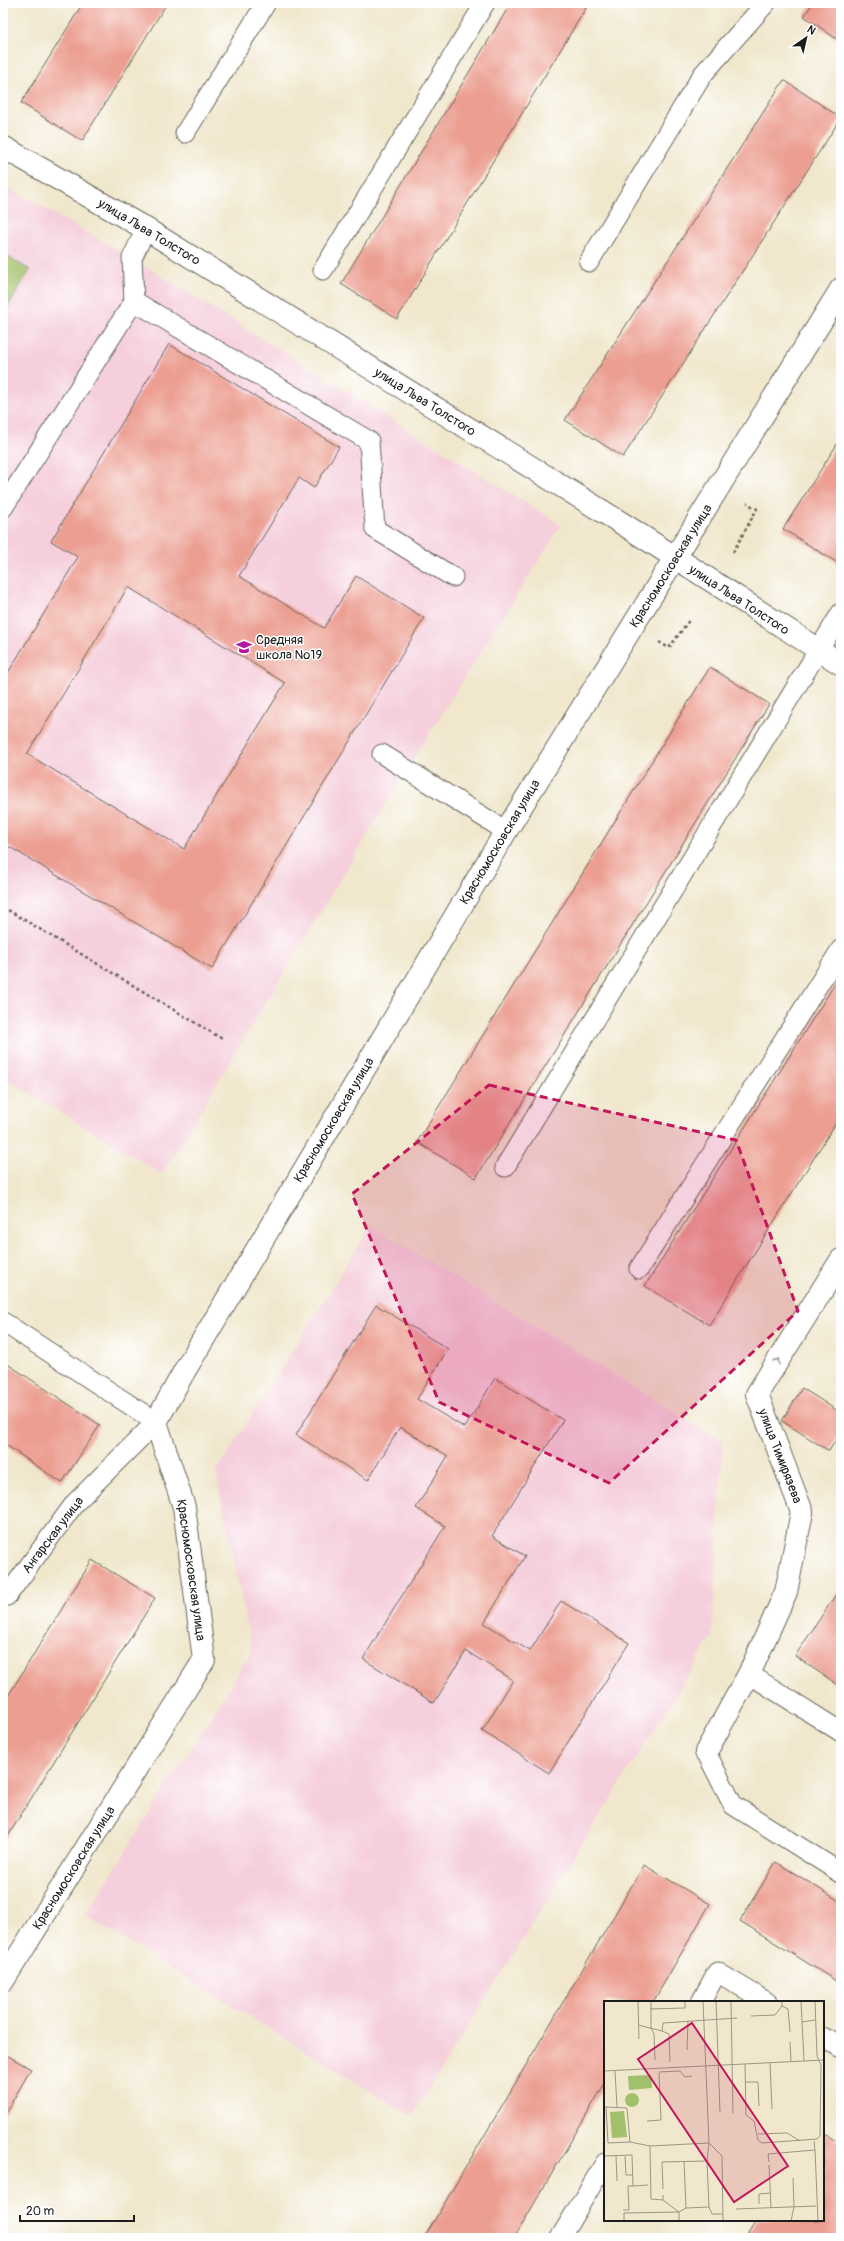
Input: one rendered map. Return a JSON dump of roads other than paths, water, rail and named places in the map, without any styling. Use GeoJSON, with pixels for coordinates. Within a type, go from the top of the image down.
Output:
{"type":"FeatureCollection","features":[{"type":"Feature","properties":{"kind":"street","name":"улица Льва Толстого"},"geometry":{"type":"LineString","coordinates":[[3,147],[146,230],[674,557],[841,664]]}},
{"type":"Feature","properties":{"kind":"street","name":"Красномосковская улица"},"geometry":{"type":"LineString","coordinates":[[3,1981],[204,1660],[184,1507],[156,1422],[193,1356],[506,831],[634,626],[674,557],[721,486],[841,289]]}},
{"type":"Feature","properties":{"kind":"street","name":"улица Тимирязева"},"geometry":{"type":"LineString","coordinates":[[706,1752],[749,1674],[786,1592],[802,1512],[757,1394],[841,1260]]}},
{"type":"Feature","properties":{"kind":"lane"},"geometry":{"type":"LineString","coordinates":[[185,133],[266,3]]}},
{"type":"Feature","properties":{"kind":"lane"},"geometry":{"type":"LineString","coordinates":[[323,270],[485,3]]}},
{"type":"Feature","properties":{"kind":"lane"},"geometry":{"type":"LineString","coordinates":[[589,262],[703,74],[766,3]]}},
{"type":"Feature","properties":{"kind":"lane"},"geometry":{"type":"LineString","coordinates":[[3,508],[134,301],[132,258],[146,230]]}},
{"type":"Feature","properties":{"kind":"lane"},"geometry":{"type":"LineString","coordinates":[[134,301],[370,441],[375,529],[452,577]]}},
{"type":"Feature","properties":{"kind":"lane"},"geometry":{"type":"LineString","coordinates":[[505,1167],[841,613]]}},
{"type":"Feature","properties":{"kind":"lane"},"geometry":{"type":"LineString","coordinates":[[382,754],[506,831]]}},
{"type":"Feature","properties":{"kind":"lane"},"geometry":{"type":"LineString","coordinates":[[639,1269],[841,949]]}},
{"type":"Feature","properties":{"kind":"lane"},"geometry":{"type":"LineString","coordinates":[[3,1322],[156,1422]]}},
{"type":"Feature","properties":{"kind":"lane","name":"Ангарская улица"},"geometry":{"type":"LineString","coordinates":[[4,1597],[76,1503],[156,1422]]}},
{"type":"Feature","properties":{"kind":"lane"},"geometry":{"type":"LineString","coordinates":[[749,1674],[841,1732]]}},
{"type":"Feature","properties":{"kind":"lane"},"geometry":{"type":"LineString","coordinates":[[706,1752],[733,1805],[841,1873]]}},
{"type":"Feature","properties":{"kind":"lane"},"geometry":{"type":"LineString","coordinates":[[702,2001],[717,1972],[764,2001]]}},
{"type":"Feature","properties":{"kind":"lane"},"geometry":{"type":"LineString","coordinates":[[824,2038],[841,2048]]}},
{"type":"Feature","properties":{"kind":"lane"},"geometry":{"type":"LineString","coordinates":[[560,2238],[604,2165]]}},
{"type":"Feature","properties":{"kind":"place","name":"Средняя школа №19"},"geometry":{"type":"Point","coordinates":[244,647]}}]}
